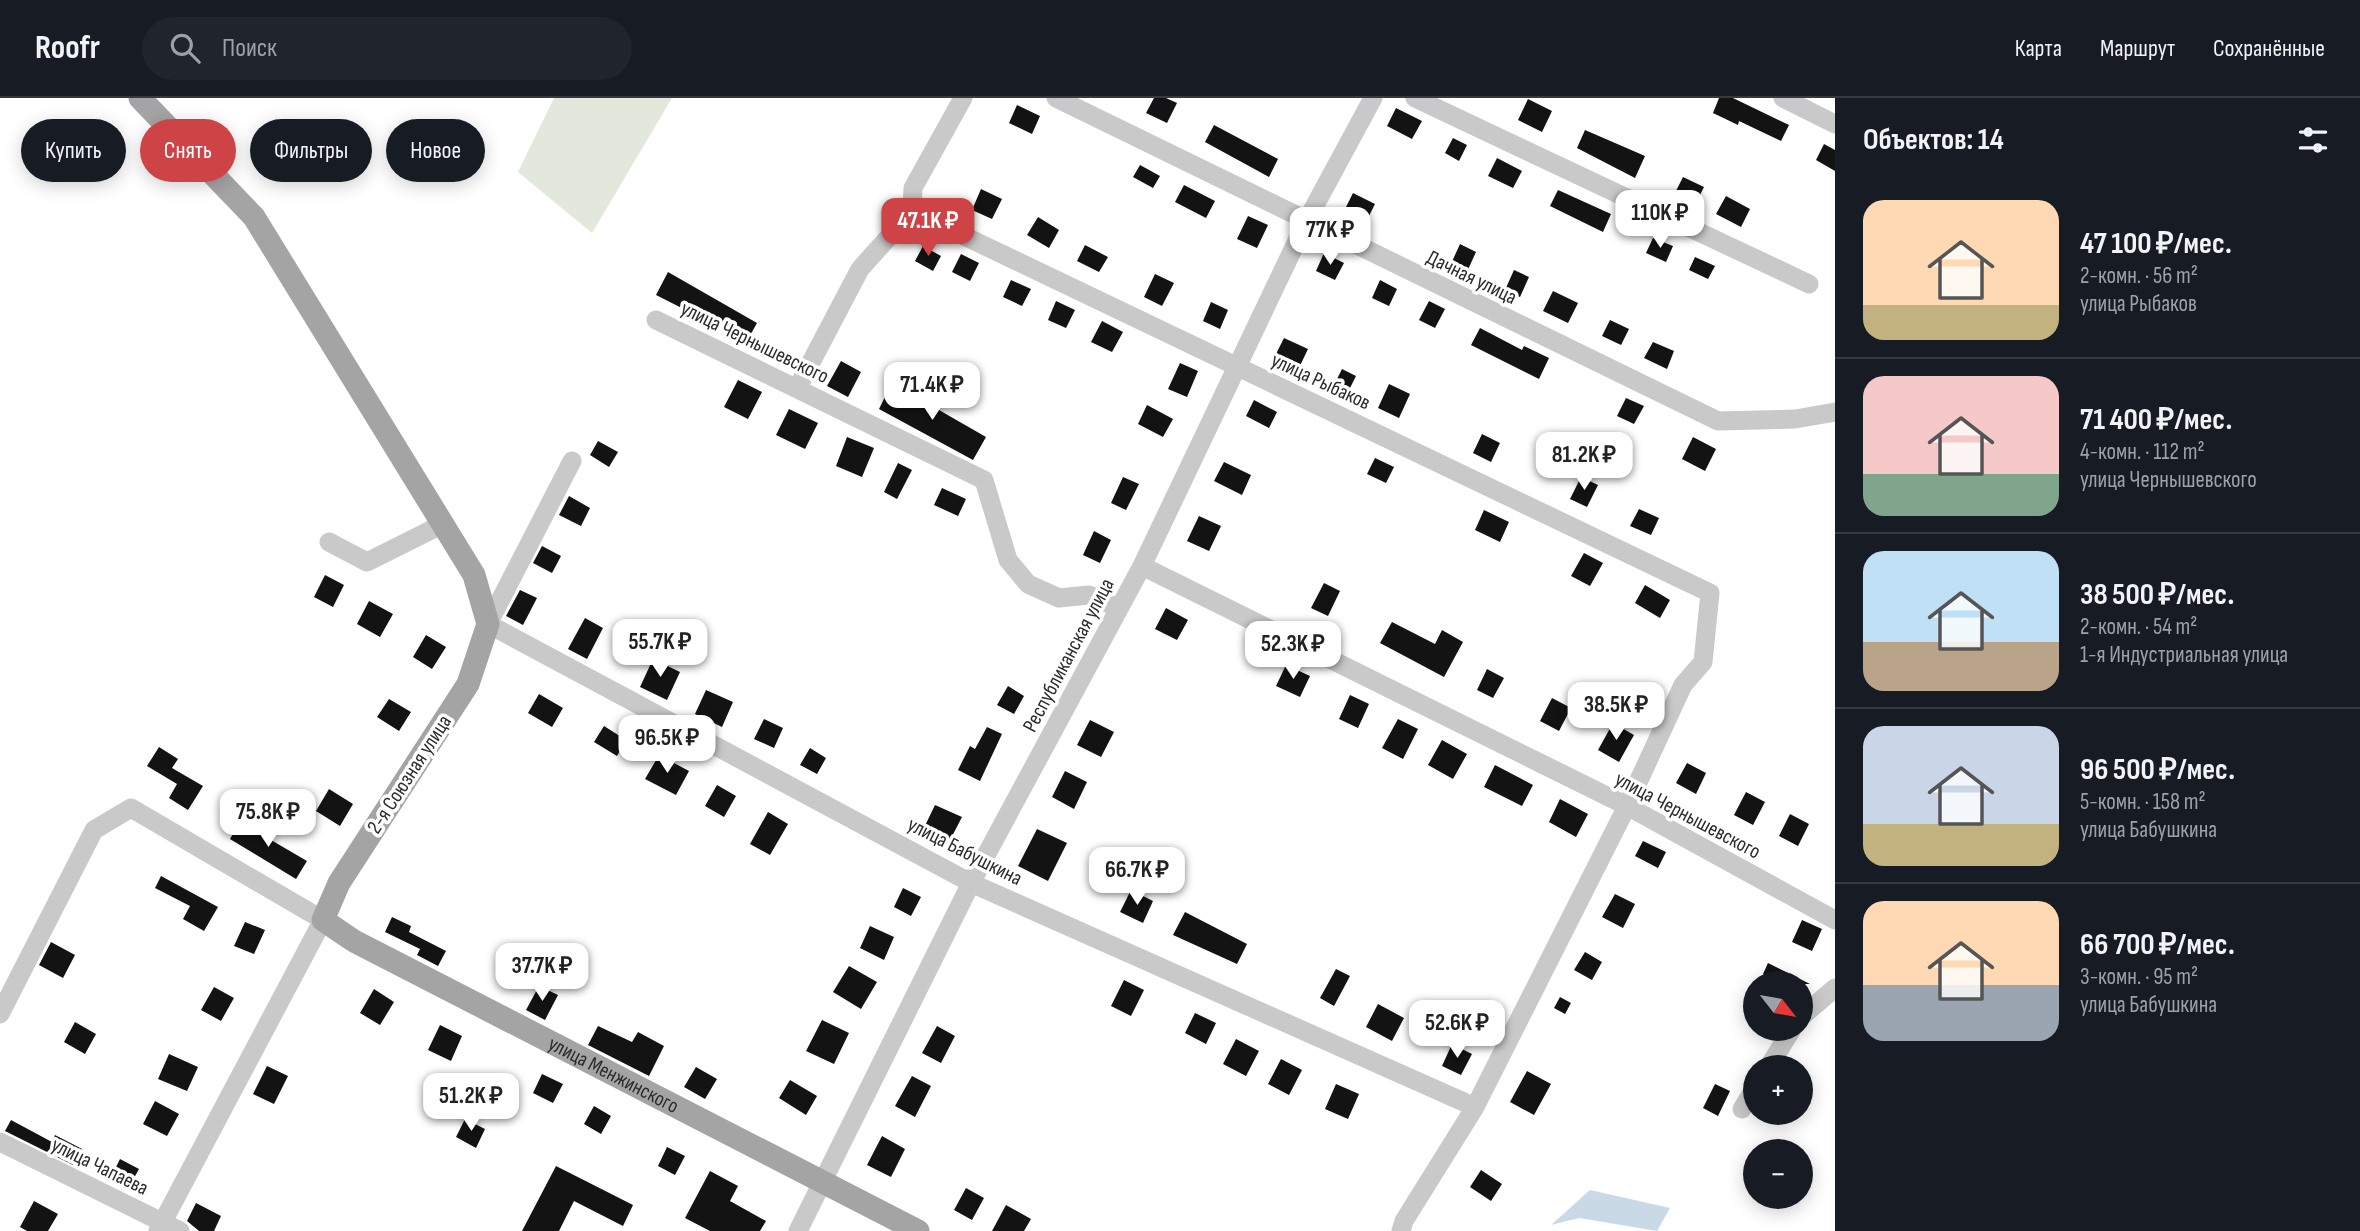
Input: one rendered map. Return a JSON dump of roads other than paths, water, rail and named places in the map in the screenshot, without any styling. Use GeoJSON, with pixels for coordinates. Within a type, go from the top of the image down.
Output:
{"type":"FeatureCollection","features":[{"type":"Feature","properties":{"kind":"main road"},"geometry":{"type":"LineString","coordinates":[[140,98],[254,217],[474,575],[488,624]]}},
{"type":"Feature","properties":{"kind":"main road","name":"2-я Союзная улица"},"geometry":{"type":"LineString","coordinates":[[323,920],[339,883],[467,684],[488,624]]}},
{"type":"Feature","properties":{"kind":"main road","name":"улица Менжинского"},"geometry":{"type":"LineString","coordinates":[[323,920],[354,941],[918,1231]]}},
{"type":"Feature","properties":{"kind":"street"},"geometry":{"type":"LineString","coordinates":[[798,387],[860,268],[912,211],[913,188],[963,98]]}},
{"type":"Feature","properties":{"kind":"street","name":"Дачная улица"},"geometry":{"type":"LineString","coordinates":[[1056,98],[1717,421],[1795,419],[1835,412]]}},
{"type":"Feature","properties":{"kind":"street","name":"Республиканская улица"},"geometry":{"type":"LineString","coordinates":[[798,1231],[971,883],[1142,566],[1306,222],[1373,98]]}},
{"type":"Feature","properties":{"kind":"street"},"geometry":{"type":"LineString","coordinates":[[1415,98],[1809,284]]}},
{"type":"Feature","properties":{"kind":"street"},"geometry":{"type":"LineString","coordinates":[[1783,98],[1835,124]]}},
{"type":"Feature","properties":{"kind":"street","name":"улица Рыбаков"},"geometry":{"type":"LineString","coordinates":[[912,211],[1710,593],[1703,662],[1683,685],[1627,806]]}},
{"type":"Feature","properties":{"kind":"street","name":"улица Чернышевского"},"geometry":{"type":"LineString","coordinates":[[656,320],[984,480],[1009,560],[1028,584],[1059,598],[1089,595],[1119,608]]}},
{"type":"Feature","properties":{"kind":"street","name":"2-я Союзная улица"},"geometry":{"type":"LineString","coordinates":[[488,624],[572,461]]}},
{"type":"Feature","properties":{"kind":"street"},"geometry":{"type":"LineString","coordinates":[[329,542],[367,562],[443,524]]}},
{"type":"Feature","properties":{"kind":"street","name":"улица Чернышевского"},"geometry":{"type":"LineString","coordinates":[[1142,566],[1627,806],[1835,920]]}},
{"type":"Feature","properties":{"kind":"street","name":"улица Бабушкина"},"geometry":{"type":"LineString","coordinates":[[488,624],[971,883],[1475,1107]]}},
{"type":"Feature","properties":{"kind":"street"},"geometry":{"type":"LineString","coordinates":[[1401,1231],[1475,1107],[1627,806]]}},
{"type":"Feature","properties":{"kind":"street","name":"улица Менжинского"},"geometry":{"type":"LineString","coordinates":[[0,1014],[94,830],[131,808],[323,920]]}},
{"type":"Feature","properties":{"kind":"street","name":"2-я Союзная улица"},"geometry":{"type":"LineString","coordinates":[[160,1227],[323,920]]}},
{"type":"Feature","properties":{"kind":"street"},"geometry":{"type":"LineString","coordinates":[[1813,1007],[1835,988]]}},
{"type":"Feature","properties":{"kind":"street","name":"улица Чапаева"},"geometry":{"type":"LineString","coordinates":[[0,1142],[160,1227],[180,1231]]}},
{"type":"Feature","properties":{"kind":"water"},"geometry":{"type":"Polygon","coordinates":[[[1590,1190],[1670,1208],[1657,1231],[1579,1218],[1551,1225],[1590,1190]]]}}]}
